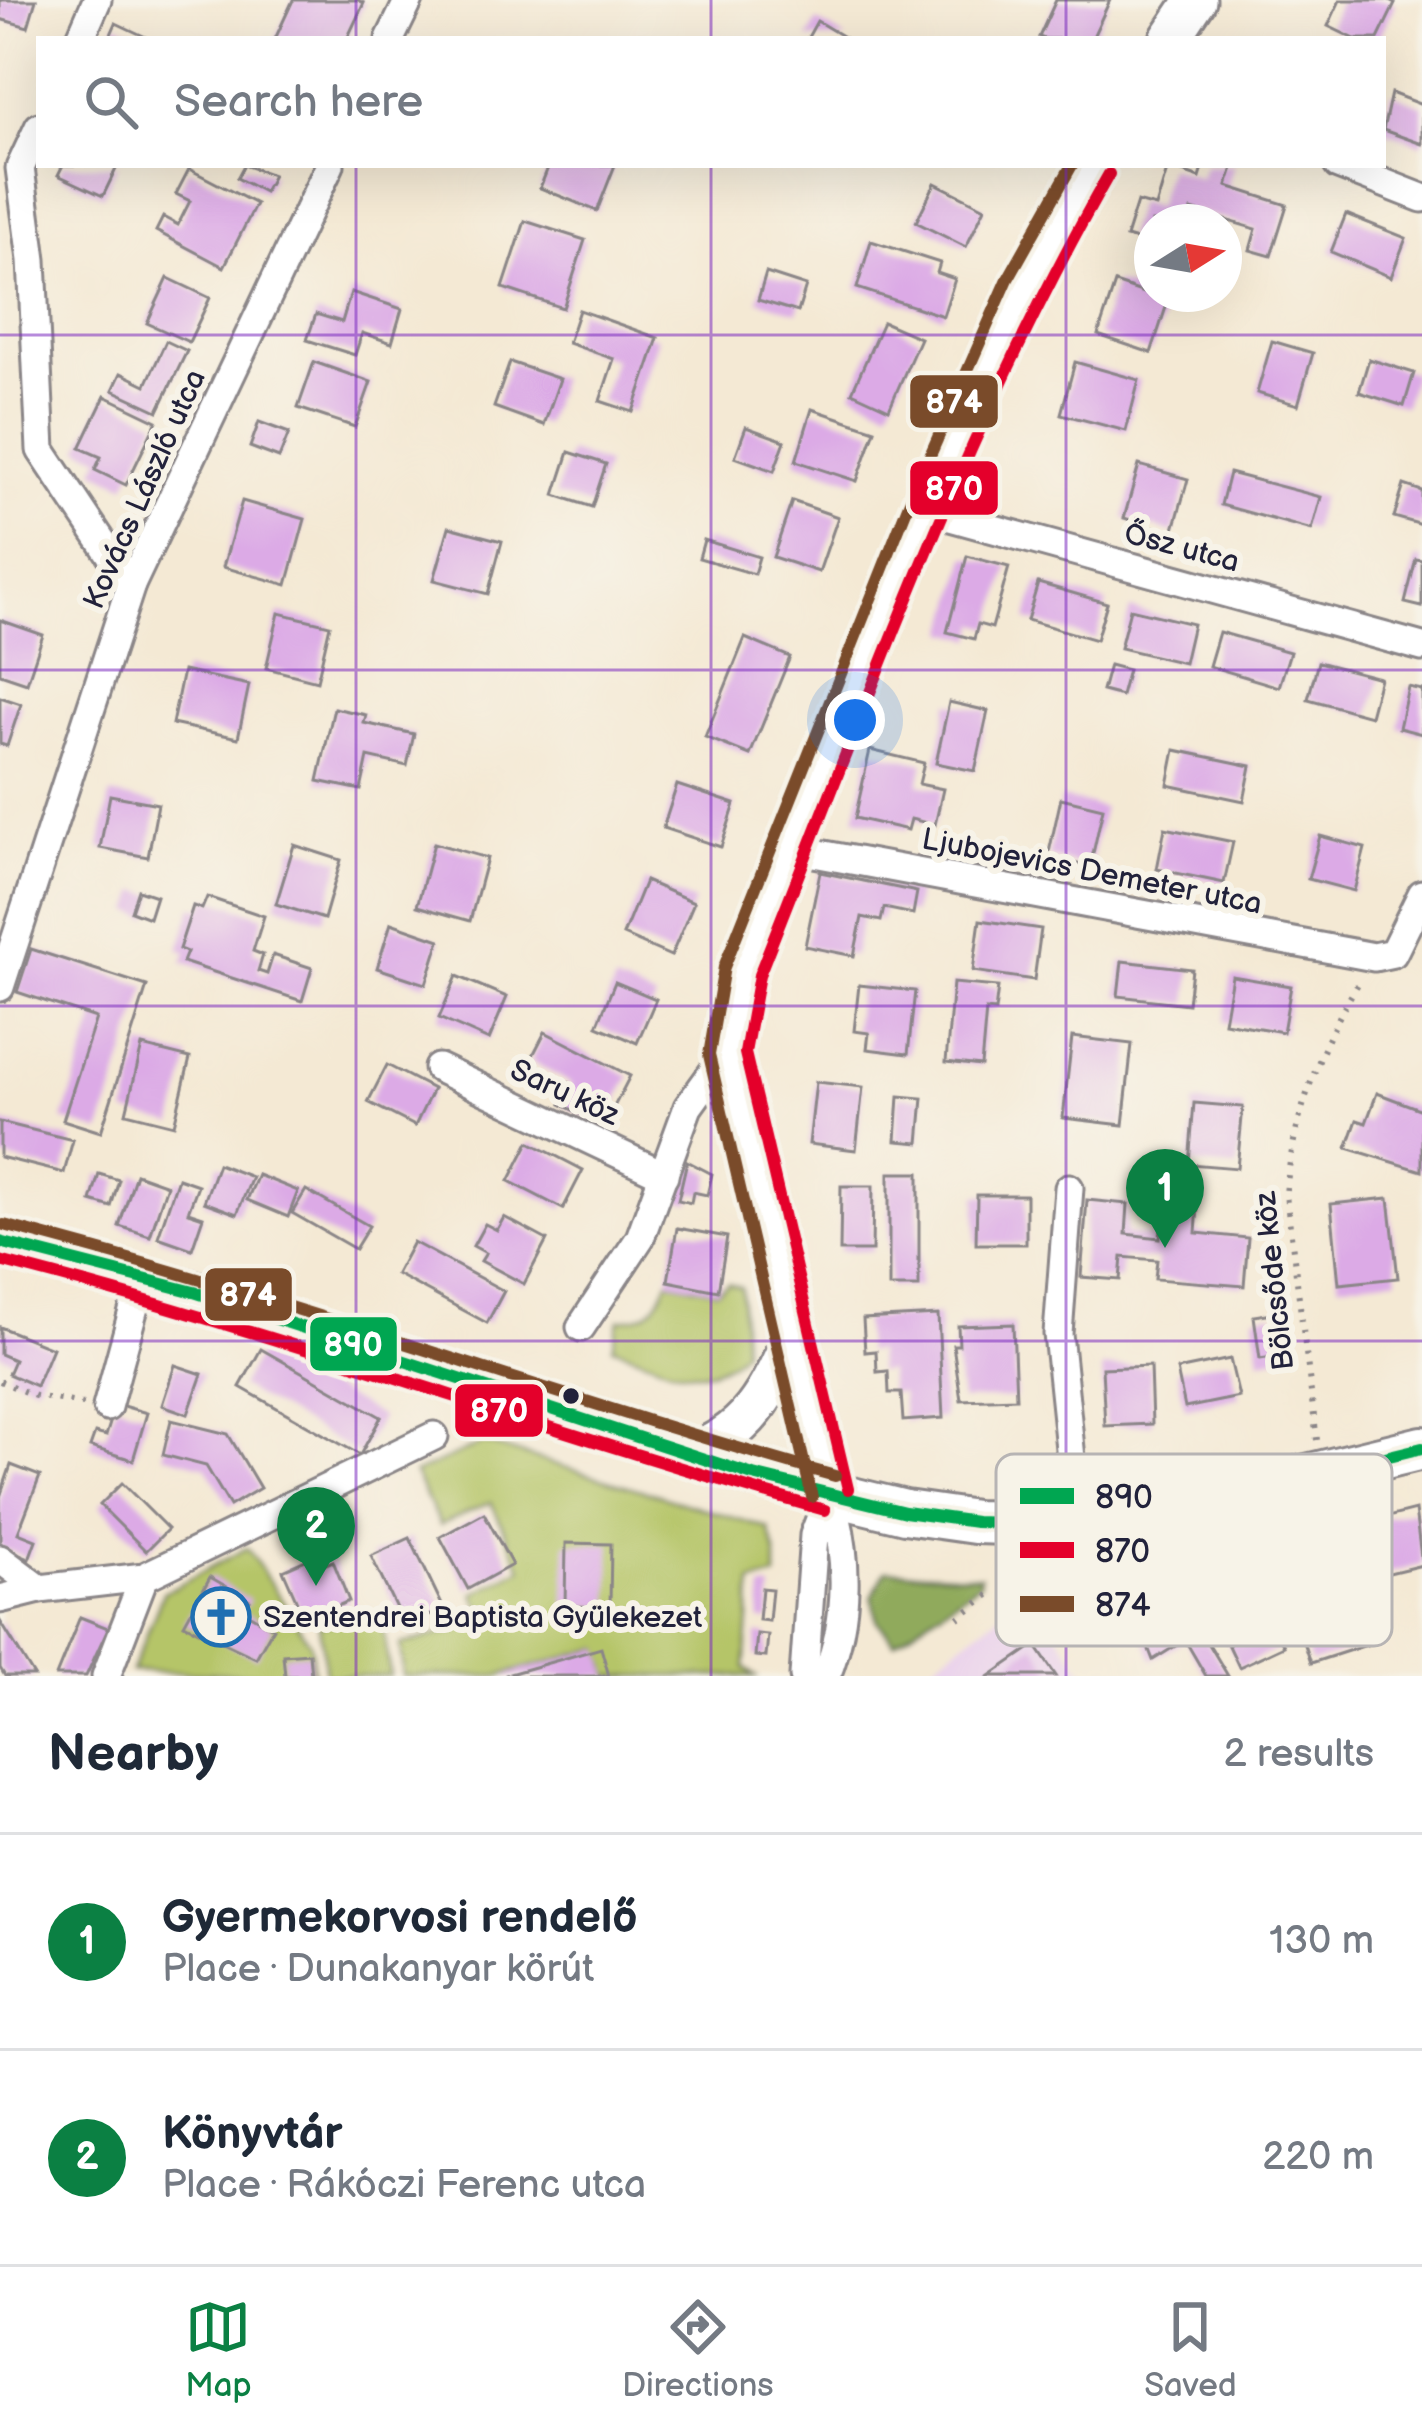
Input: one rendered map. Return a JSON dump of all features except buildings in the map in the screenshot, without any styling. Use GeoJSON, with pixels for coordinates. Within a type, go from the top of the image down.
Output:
{"type":"FeatureCollection","features":[{"type":"Feature","properties":{"kind":"main road"},"geometry":{"type":"LineString","coordinates":[[1172,36],[1196,0]]}},
{"type":"Feature","properties":{"kind":"main road"},"geometry":{"type":"LineString","coordinates":[[830,1493],[728,1053],[742,970],[925,510],[1024,286],[1091,168]]}},
{"type":"Feature","properties":{"kind":"main road"},"geometry":{"type":"LineString","coordinates":[[0,1242],[142,1278],[684,1455],[830,1493],[996,1523]]}},
{"type":"Feature","properties":{"kind":"main road"},"geometry":{"type":"LineString","coordinates":[[684,1455],[714,1446],[746,1424],[769,1393],[794,1333]]}},
{"type":"Feature","properties":{"kind":"main road"},"geometry":{"type":"LineString","coordinates":[[1392,1456],[1422,1448]]}},
{"type":"Feature","properties":{"kind":"street"},"geometry":{"type":"LineString","coordinates":[[81,36],[98,0]]}},
{"type":"Feature","properties":{"kind":"street"},"geometry":{"type":"LineString","coordinates":[[392,36],[409,0]]}},
{"type":"Feature","properties":{"kind":"street"},"geometry":{"type":"LineString","coordinates":[[36,131],[10,162],[32,260],[40,450],[131,585]]}},
{"type":"Feature","properties":{"kind":"street","name":"Kovács László utca"},"geometry":{"type":"LineString","coordinates":[[0,987],[131,585],[329,168]]}},
{"type":"Feature","properties":{"kind":"street"},"geometry":{"type":"LineString","coordinates":[[1346,168],[1422,198]]}},
{"type":"Feature","properties":{"kind":"street","name":"Ősz utca"},"geometry":{"type":"LineString","coordinates":[[925,510],[1422,647]]}},
{"type":"Feature","properties":{"kind":"street","name":"Ljubojevics Demeter utca"},"geometry":{"type":"LineString","coordinates":[[787,848],[1379,958]]}},
{"type":"Feature","properties":{"kind":"street"},"geometry":{"type":"LineString","coordinates":[[1379,958],[1393,953],[1422,894]]}},
{"type":"Feature","properties":{"kind":"street"},"geometry":{"type":"LineString","coordinates":[[581,1327],[640,1238],[688,1107],[728,1053]]}},
{"type":"Feature","properties":{"kind":"street","name":"Saru köz"},"geometry":{"type":"LineString","coordinates":[[438,1068],[664,1175]]}},
{"type":"Feature","properties":{"kind":"street"},"geometry":{"type":"LineString","coordinates":[[1069,1188],[1058,1334],[1071,1454]]}},
{"type":"Feature","properties":{"kind":"street"},"geometry":{"type":"LineString","coordinates":[[106,1407],[142,1278]]}},
{"type":"Feature","properties":{"kind":"street"},"geometry":{"type":"LineString","coordinates":[[0,1599],[40,1589],[144,1577],[434,1436]]}},
{"type":"Feature","properties":{"kind":"street"},"geometry":{"type":"LineString","coordinates":[[804,1676],[814,1534],[830,1493]]}},
{"type":"Feature","properties":{"kind":"street"},"geometry":{"type":"LineString","coordinates":[[826,1676],[837,1648],[847,1546],[830,1493]]}},
{"type":"Feature","properties":{"kind":"street"},"geometry":{"type":"LineString","coordinates":[[0,1559],[40,1589]]}},
{"type":"Feature","properties":{"kind":"street"},"geometry":{"type":"LineString","coordinates":[[106,1676],[144,1577]]}},
{"type":"Feature","properties":{"kind":"path","name":"Bölcsőde köz"},"geometry":{"type":"LineString","coordinates":[[1318,1454],[1286,1195],[1288,1159],[1336,1019],[1379,958]]}},
{"type":"Feature","properties":{"kind":"path"},"geometry":{"type":"LineString","coordinates":[[0,1381],[35,1396],[106,1407]]}},
{"type":"Feature","properties":{"kind":"path"},"geometry":{"type":"LineString","coordinates":[[958,1618],[993,1592]]}},
{"type":"Feature","properties":{"kind":"shaded area"},"geometry":{"type":"Polygon","coordinates":[[[996,1617],[996,1646],[1066,1646],[1088,1676],[917,1676],[996,1617]]]}},
{"type":"Feature","properties":{"kind":"green space"},"geometry":{"type":"Polygon","coordinates":[[[668,1281],[717,1291],[728,1283],[741,1287],[743,1350],[729,1363],[714,1370],[682,1371],[613,1347],[619,1320],[650,1311],[668,1281]]]}},
{"type":"Feature","properties":{"kind":"green space"},"geometry":{"type":"Polygon","coordinates":[[[484,1443],[768,1528],[776,1553],[776,1577],[752,1583],[745,1668],[756,1676],[609,1676],[600,1648],[498,1676],[403,1676],[400,1645],[488,1622],[474,1594],[522,1568],[491,1502],[440,1525],[414,1474],[484,1443]]]}},
{"type":"Feature","properties":{"kind":"green space"},"geometry":{"type":"Polygon","coordinates":[[[247,1548],[310,1643],[314,1676],[132,1671],[163,1593],[247,1548]]]}},
{"type":"Feature","properties":{"kind":"green space"},"geometry":{"type":"Polygon","coordinates":[[[886,1570],[980,1576],[979,1583],[895,1642],[878,1622],[872,1597],[886,1570]]]}},
{"type":"Feature","properties":{"kind":"green space"},"geometry":{"type":"Polygon","coordinates":[[[382,1617],[390,1676],[326,1676],[319,1625],[382,1617]]]}},
{"type":"Feature","properties":{"kind":"transit line","name":"874"},"geometry":{"type":"LineString","coordinates":[[812,1497],[709,1055],[724,967],[909,503],[1008,279],[1070,168]]}},
{"type":"Feature","properties":{"kind":"transit line","name":"870"},"geometry":{"type":"LineString","coordinates":[[848,1489],[745,1053],[759,975],[963,467],[1008,368],[1109,174]]}},
{"type":"Feature","properties":{"kind":"transit line","name":"874"},"geometry":{"type":"LineString","coordinates":[[4,1225],[213,1284],[835,1476]]}},
{"type":"Feature","properties":{"kind":"transit line","name":"890"},"geometry":{"type":"LineString","coordinates":[[0,1242],[194,1292],[753,1475],[905,1512],[996,1523]]}},
{"type":"Feature","properties":{"kind":"transit line","name":"870"},"geometry":{"type":"LineString","coordinates":[[0,1261],[208,1319],[825,1510]]}},
{"type":"Feature","properties":{"kind":"transit line","name":"890"},"geometry":{"type":"LineString","coordinates":[[1392,1455],[1422,1448]]}},
{"type":"Feature","properties":{"kind":"place","name":"Gyermekorvosi rendelő"},"geometry":{"type":"Point","coordinates":[1165,1248]}},
{"type":"Feature","properties":{"kind":"place","name":"Könyvtár"},"geometry":{"type":"Point","coordinates":[316,1586]}},
{"type":"Feature","properties":{"kind":"place","name":"Szentendrei Baptista Gyülekezet"},"geometry":{"type":"Point","coordinates":[221,1617]}}]}
